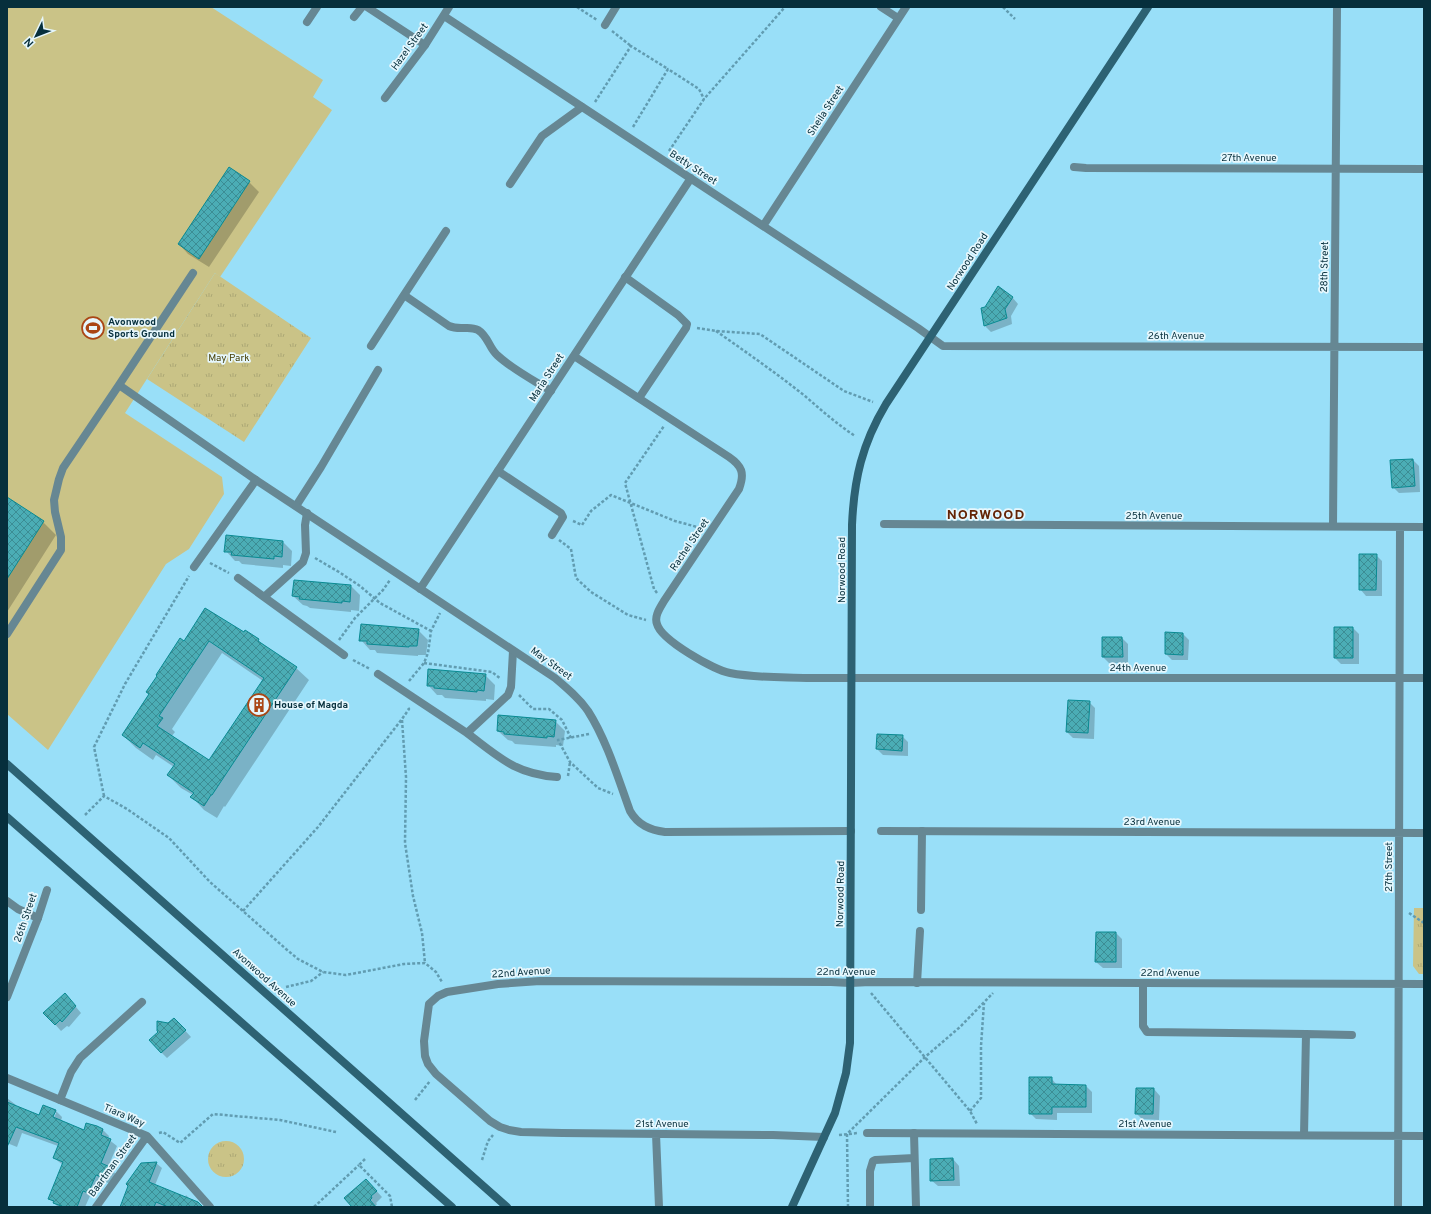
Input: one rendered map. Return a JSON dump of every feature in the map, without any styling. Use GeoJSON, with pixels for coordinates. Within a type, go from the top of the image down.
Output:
{"type":"FeatureCollection","features":[{"type":"Feature","properties":{"kind":"street"},"geometry":{"type":"LineString","coordinates":[[307,22],[317,7]]}},
{"type":"Feature","properties":{"kind":"street"},"geometry":{"type":"LineString","coordinates":[[354,17],[362,7]]}},
{"type":"Feature","properties":{"kind":"street"},"geometry":{"type":"LineString","coordinates":[[367,7],[425,45]]}},
{"type":"Feature","properties":{"kind":"street","name":"Hazel Street"},"geometry":{"type":"LineString","coordinates":[[385,98],[425,45],[449,7]]}},
{"type":"Feature","properties":{"kind":"street"},"geometry":{"type":"LineString","coordinates":[[605,25],[616,7]]}},
{"type":"Feature","properties":{"kind":"street"},"geometry":{"type":"LineString","coordinates":[[881,7],[898,18]]}},
{"type":"Feature","properties":{"kind":"street","name":"Sheila Street"},"geometry":{"type":"LineString","coordinates":[[763,226],[906,7]]}},
{"type":"Feature","properties":{"kind":"street","name":"Norwood Road"},"geometry":{"type":"LineString","coordinates":[[792,1207],[835,1113],[846,1073],[850,1043],[852,525],[853,500],[858,468],[868,440],[879,416],[1148,7]]}},
{"type":"Feature","properties":{"kind":"street","name":"28th Street"},"geometry":{"type":"LineString","coordinates":[[1333,526],[1337,7]]}},
{"type":"Feature","properties":{"kind":"street","name":"Betty Street"},"geometry":{"type":"LineString","coordinates":[[444,16],[931,337]]}},
{"type":"Feature","properties":{"kind":"street"},"geometry":{"type":"LineString","coordinates":[[510,184],[542,136],[586,109]]}},
{"type":"Feature","properties":{"kind":"street","name":"27th Avenue"},"geometry":{"type":"LineString","coordinates":[[1074,167],[1424,169]]}},
{"type":"Feature","properties":{"kind":"street","name":"Maria Street"},"geometry":{"type":"LineString","coordinates":[[420,589],[691,178]]}},
{"type":"Feature","properties":{"kind":"street"},"geometry":{"type":"LineString","coordinates":[[371,346],[446,231]]}},
{"type":"Feature","properties":{"kind":"street"},"geometry":{"type":"LineString","coordinates":[[7,634],[61,550],[61,537],[55,512],[54,500],[63,468],[193,273]]}},
{"type":"Feature","properties":{"kind":"street"},"geometry":{"type":"LineString","coordinates":[[626,278],[678,314],[687,322],[687,326],[640,398]]}},
{"type":"Feature","properties":{"kind":"street"},"geometry":{"type":"LineString","coordinates":[[404,295],[449,326],[456,329],[474,328],[480,331],[485,336],[495,354],[551,391]]}},
{"type":"Feature","properties":{"kind":"street","name":"26th Avenue"},"geometry":{"type":"LineString","coordinates":[[931,337],[943,346],[1424,347]]}},
{"type":"Feature","properties":{"kind":"street","name":"Rachel Street"},"geometry":{"type":"LineString","coordinates":[[574,356],[736,462],[742,473],[743,478],[739,489],[664,601],[656,616],[656,623]]}},
{"type":"Feature","properties":{"kind":"street"},"geometry":{"type":"LineString","coordinates":[[296,506],[322,467],[378,370]]}},
{"type":"Feature","properties":{"kind":"street","name":"May Street"},"geometry":{"type":"LineString","coordinates":[[119,385],[256,480],[555,678],[571,692],[587,710],[600,732],[630,811],[644,826],[656,831],[665,832],[851,831]]}},
{"type":"Feature","properties":{"kind":"street"},"geometry":{"type":"LineString","coordinates":[[498,471],[563,514],[563,517],[552,535]]}},
{"type":"Feature","properties":{"kind":"street"},"geometry":{"type":"LineString","coordinates":[[194,567],[256,480]]}},
{"type":"Feature","properties":{"kind":"street"},"geometry":{"type":"LineString","coordinates":[[264,597],[303,562],[306,553],[305,526],[307,513]]}},
{"type":"Feature","properties":{"kind":"street","name":"25th Avenue"},"geometry":{"type":"LineString","coordinates":[[884,524],[1424,527]]}},
{"type":"Feature","properties":{"kind":"street","name":"27th Street"},"geometry":{"type":"LineString","coordinates":[[1398,1207],[1400,527]]}},
{"type":"Feature","properties":{"kind":"street"},"geometry":{"type":"LineString","coordinates":[[238,578],[344,655]]}},
{"type":"Feature","properties":{"kind":"street"},"geometry":{"type":"LineString","coordinates":[[656,623],[664,634],[683,649],[703,662],[728,673],[757,676],[851,678]]}},
{"type":"Feature","properties":{"kind":"street"},"geometry":{"type":"LineString","coordinates":[[467,733],[508,695],[512,687],[514,651]]}},
{"type":"Feature","properties":{"kind":"street"},"geometry":{"type":"LineString","coordinates":[[378,674],[518,769],[534,774],[557,777]]}},
{"type":"Feature","properties":{"kind":"street","name":"24th Avenue"},"geometry":{"type":"LineString","coordinates":[[851,678],[1424,678]]}},
{"type":"Feature","properties":{"kind":"street","name":"Avonwood Avenue"},"geometry":{"type":"LineString","coordinates":[[7,764],[507,1207]]}},
{"type":"Feature","properties":{"kind":"street"},"geometry":{"type":"LineString","coordinates":[[7,817],[452,1207]]}},
{"type":"Feature","properties":{"kind":"street","name":"23rd Avenue"},"geometry":{"type":"LineString","coordinates":[[881,831],[1424,833]]}},
{"type":"Feature","properties":{"kind":"street"},"geometry":{"type":"LineString","coordinates":[[921,910],[922,831]]}},
{"type":"Feature","properties":{"kind":"street","name":"26th Street"},"geometry":{"type":"LineString","coordinates":[[7,996],[38,918],[47,890]]}},
{"type":"Feature","properties":{"kind":"street"},"geometry":{"type":"LineString","coordinates":[[7,900],[18,909],[38,918]]}},
{"type":"Feature","properties":{"kind":"street"},"geometry":{"type":"LineString","coordinates":[[917,983],[920,931]]}},
{"type":"Feature","properties":{"kind":"street","name":"22nd Avenue"},"geometry":{"type":"LineString","coordinates":[[500,1127],[490,1121],[436,1074],[428,1064],[425,1056],[424,1041],[429,1004],[433,1000],[448,992],[498,984],[540,981],[1424,984]]}},
{"type":"Feature","properties":{"kind":"street"},"geometry":{"type":"LineString","coordinates":[[1143,983],[1143,1026],[1147,1032],[1352,1035]]}},
{"type":"Feature","properties":{"kind":"street"},"geometry":{"type":"LineString","coordinates":[[60,1100],[71,1072],[80,1058],[142,1002]]}},
{"type":"Feature","properties":{"kind":"street"},"geometry":{"type":"LineString","coordinates":[[1304,1135],[1306,1034]]}},
{"type":"Feature","properties":{"kind":"street","name":"Tiara Way"},"geometry":{"type":"LineString","coordinates":[[7,1078],[147,1136],[210,1207]]}},
{"type":"Feature","properties":{"kind":"street","name":"21st Avenue"},"geometry":{"type":"LineString","coordinates":[[500,1127],[521,1132],[824,1137]]}},
{"type":"Feature","properties":{"kind":"street","name":"21st Avenue"},"geometry":{"type":"LineString","coordinates":[[867,1133],[1424,1136]]}},
{"type":"Feature","properties":{"kind":"street"},"geometry":{"type":"LineString","coordinates":[[914,1133],[916,1207]]}},
{"type":"Feature","properties":{"kind":"street"},"geometry":{"type":"LineString","coordinates":[[656,1134],[659,1207]]}},
{"type":"Feature","properties":{"kind":"street","name":"Baartman Street"},"geometry":{"type":"LineString","coordinates":[[96,1207],[147,1136]]}},
{"type":"Feature","properties":{"kind":"street"},"geometry":{"type":"LineString","coordinates":[[870,1207],[870,1171],[873,1161],[914,1158]]}},
{"type":"Feature","properties":{"kind":"path"},"geometry":{"type":"LineString","coordinates":[[577,7],[605,25],[631,46],[699,89],[704,99]]}},
{"type":"Feature","properties":{"kind":"path"},"geometry":{"type":"LineString","coordinates":[[663,160],[704,99],[785,7]]}},
{"type":"Feature","properties":{"kind":"path"},"geometry":{"type":"LineString","coordinates":[[1003,7],[1015,19]]}},
{"type":"Feature","properties":{"kind":"path"},"geometry":{"type":"LineString","coordinates":[[586,109],[631,46]]}},
{"type":"Feature","properties":{"kind":"path"},"geometry":{"type":"LineString","coordinates":[[627,136],[668,69]]}},
{"type":"Feature","properties":{"kind":"path"},"geometry":{"type":"LineString","coordinates":[[687,326],[716,331],[760,334],[844,391],[873,402]]}},
{"type":"Feature","properties":{"kind":"path"},"geometry":{"type":"LineString","coordinates":[[716,331],[750,354],[855,436]]}},
{"type":"Feature","properties":{"kind":"path"},"geometry":{"type":"LineString","coordinates":[[664,601],[654,589],[625,483],[669,417]]}},
{"type":"Feature","properties":{"kind":"path"},"geometry":{"type":"LineString","coordinates":[[563,517],[582,525],[591,511],[611,495],[629,501],[675,521],[712,530]]}},
{"type":"Feature","properties":{"kind":"path"},"geometry":{"type":"LineString","coordinates":[[552,535],[571,549],[576,578],[591,592],[628,615],[656,623]]}},
{"type":"Feature","properties":{"kind":"path"},"geometry":{"type":"LineString","coordinates":[[306,553],[360,586],[380,604],[431,631]]}},
{"type":"Feature","properties":{"kind":"path"},"geometry":{"type":"LineString","coordinates":[[201,557],[238,578]]}},
{"type":"Feature","properties":{"kind":"path"},"geometry":{"type":"LineString","coordinates":[[194,567],[125,684],[94,747],[104,796],[127,809],[168,838],[210,882],[298,959],[323,972],[346,975],[404,964],[425,963],[436,972],[448,992]]}},
{"type":"Feature","properties":{"kind":"path"},"geometry":{"type":"LineString","coordinates":[[334,647],[355,618],[383,590]]}},
{"type":"Feature","properties":{"kind":"path"},"geometry":{"type":"LineString","coordinates":[[243,911],[318,827],[409,709],[402,689],[424,663],[428,653],[431,631],[434,623]]}},
{"type":"Feature","properties":{"kind":"path"},"geometry":{"type":"LineString","coordinates":[[344,655],[378,674]]}},
{"type":"Feature","properties":{"kind":"path"},"geometry":{"type":"LineString","coordinates":[[402,719],[406,777],[404,843],[412,896],[422,933],[425,963]]}},
{"type":"Feature","properties":{"kind":"path"},"geometry":{"type":"LineString","coordinates":[[579,736],[558,740],[570,762],[598,788]]}},
{"type":"Feature","properties":{"kind":"path"},"geometry":{"type":"LineString","coordinates":[[568,781],[570,762]]}},
{"type":"Feature","properties":{"kind":"path"},"geometry":{"type":"LineString","coordinates":[[85,815],[104,796]]}},
{"type":"Feature","properties":{"kind":"path"},"geometry":{"type":"LineString","coordinates":[[1409,912],[1424,923]]}},
{"type":"Feature","properties":{"kind":"path"},"geometry":{"type":"LineString","coordinates":[[286,987],[311,981],[323,972]]}},
{"type":"Feature","properties":{"kind":"path"},"geometry":{"type":"LineString","coordinates":[[848,1207],[847,1134],[925,1057],[960,1027],[995,991],[999,983]]}},
{"type":"Feature","properties":{"kind":"path"},"geometry":{"type":"LineString","coordinates":[[871,993],[970,1111],[981,1134]]}},
{"type":"Feature","properties":{"kind":"path"},"geometry":{"type":"LineString","coordinates":[[970,1111],[981,1098],[981,1046],[984,1002]]}},
{"type":"Feature","properties":{"kind":"path"},"geometry":{"type":"LineString","coordinates":[[415,1100],[436,1074]]}},
{"type":"Feature","properties":{"kind":"path"},"geometry":{"type":"LineString","coordinates":[[147,1136],[163,1132],[180,1144],[213,1114],[280,1120],[336,1132]]}},
{"type":"Feature","properties":{"kind":"path"},"geometry":{"type":"LineString","coordinates":[[482,1160],[488,1141],[500,1127]]}},
{"type":"Feature","properties":{"kind":"path"},"geometry":{"type":"LineString","coordinates":[[839,1135],[867,1133]]}},
{"type":"Feature","properties":{"kind":"path"},"geometry":{"type":"LineString","coordinates":[[314,1207],[365,1159]]}},
{"type":"Feature","properties":{"kind":"path"},"geometry":{"type":"LineString","coordinates":[[359,1165],[390,1196],[392,1207]]}},
{"type":"Feature","properties":{"kind":"green space","name":"Avonwood Sports Ground"},"geometry":{"type":"Polygon","coordinates":[[[7,7],[211,7],[323,80],[313,97],[332,110],[220,277],[215,273],[125,413],[222,477],[224,494],[189,549],[166,564],[48,750],[7,714],[7,7]]]}},
{"type":"Feature","properties":{"kind":"green space","name":"May Park"},"geometry":{"type":"Polygon","coordinates":[[[215,273],[311,338],[244,442],[147,379],[215,273]]]}},
{"type":"Feature","properties":{"kind":"green space"},"geometry":{"type":"Polygon","coordinates":[[[1414,908],[1424,908],[1424,974],[1419,974],[1413,966],[1414,908]]]}},
{"type":"Feature","properties":{"kind":"green space"},"geometry":{"type":"Polygon","coordinates":[[[226,1141],[239,1146],[244,1159],[239,1172],[226,1177],[213,1172],[208,1159],[213,1146],[226,1141]]]}},
{"type":"Feature","properties":{"kind":"building"},"geometry":{"type":"Polygon","coordinates":[[[229,167],[250,181],[199,259],[178,244],[229,167]]]}},
{"type":"Feature","properties":{"kind":"building"},"geometry":{"type":"Polygon","coordinates":[[[998,286],[1013,297],[1005,309],[1007,318],[984,326],[981,308],[985,307],[998,286]]]}},
{"type":"Feature","properties":{"kind":"building"},"geometry":{"type":"Polygon","coordinates":[[[1413,459],[1415,486],[1392,488],[1390,460],[1413,459]]]}},
{"type":"Feature","properties":{"kind":"building"},"geometry":{"type":"Polygon","coordinates":[[[7,497],[44,521],[7,579],[7,497]]]}},
{"type":"Feature","properties":{"kind":"building"},"geometry":{"type":"Polygon","coordinates":[[[226,535],[283,541],[282,557],[274,556],[274,559],[231,555],[232,552],[224,552],[226,535]]]}},
{"type":"Feature","properties":{"kind":"building"},"geometry":{"type":"Polygon","coordinates":[[[1359,554],[1377,554],[1376,590],[1359,590],[1359,554]]]}},
{"type":"Feature","properties":{"kind":"building"},"geometry":{"type":"Polygon","coordinates":[[[294,580],[351,585],[350,602],[342,601],[342,603],[299,599],[300,597],[292,596],[294,580]]]}},
{"type":"Feature","properties":{"kind":"building","name":"House of Magda"},"geometry":{"type":"Polygon","coordinates":[[[205,608],[244,632],[245,630],[259,639],[258,641],[297,667],[204,806],[190,797],[194,793],[167,775],[175,764],[143,743],[140,748],[122,735],[149,694],[146,692],[180,638],[184,641],[205,608]],[[209,641],[159,716],[163,718],[157,726],[209,760],[264,678],[209,641]]]}},
{"type":"Feature","properties":{"kind":"building"},"geometry":{"type":"Polygon","coordinates":[[[361,624],[419,629],[417,646],[409,647],[367,644],[367,641],[359,641],[361,624]]]}},
{"type":"Feature","properties":{"kind":"building"},"geometry":{"type":"Polygon","coordinates":[[[1334,627],[1353,627],[1353,658],[1334,658],[1334,627]]]}},
{"type":"Feature","properties":{"kind":"building"},"geometry":{"type":"Polygon","coordinates":[[[1165,632],[1183,633],[1183,655],[1165,654],[1165,632]]]}},
{"type":"Feature","properties":{"kind":"building"},"geometry":{"type":"Polygon","coordinates":[[[1102,637],[1122,637],[1123,657],[1102,657],[1102,637]]]}},
{"type":"Feature","properties":{"kind":"building"},"geometry":{"type":"Polygon","coordinates":[[[428,669],[486,674],[484,691],[477,690],[477,692],[427,686],[428,669]]]}},
{"type":"Feature","properties":{"kind":"building"},"geometry":{"type":"Polygon","coordinates":[[[1068,700],[1090,701],[1088,733],[1066,732],[1068,700]]]}},
{"type":"Feature","properties":{"kind":"building"},"geometry":{"type":"Polygon","coordinates":[[[498,715],[556,720],[554,737],[547,736],[547,738],[504,734],[504,732],[497,731],[498,715]]]}},
{"type":"Feature","properties":{"kind":"building"},"geometry":{"type":"Polygon","coordinates":[[[877,734],[903,735],[902,751],[876,749],[877,734]]]}},
{"type":"Feature","properties":{"kind":"building"},"geometry":{"type":"Polygon","coordinates":[[[1096,932],[1116,932],[1116,962],[1095,962],[1096,932]]]}},
{"type":"Feature","properties":{"kind":"building"},"geometry":{"type":"Polygon","coordinates":[[[65,993],[76,1006],[62,1022],[60,1020],[55,1025],[43,1013],[65,993]]]}},
{"type":"Feature","properties":{"kind":"building"},"geometry":{"type":"Polygon","coordinates":[[[174,1018],[186,1030],[161,1053],[149,1040],[158,1032],[157,1021],[168,1023],[174,1018]]]}},
{"type":"Feature","properties":{"kind":"building"},"geometry":{"type":"Polygon","coordinates":[[[1029,1077],[1052,1077],[1052,1084],[1086,1085],[1086,1107],[1052,1107],[1052,1114],[1029,1114],[1029,1077]]]}},
{"type":"Feature","properties":{"kind":"building"},"geometry":{"type":"Polygon","coordinates":[[[1136,1088],[1154,1088],[1153,1114],[1135,1114],[1136,1088]]]}},
{"type":"Feature","properties":{"kind":"building"},"geometry":{"type":"Polygon","coordinates":[[[7,1102],[39,1115],[43,1105],[56,1110],[53,1117],[84,1130],[86,1123],[97,1126],[103,1129],[101,1135],[111,1139],[101,1163],[110,1167],[104,1178],[96,1175],[88,1193],[83,1191],[77,1207],[64,1207],[53,1203],[54,1201],[48,1199],[63,1162],[53,1158],[59,1143],[16,1127],[7,1147],[7,1102]]]}},
{"type":"Feature","properties":{"kind":"building"},"geometry":{"type":"Polygon","coordinates":[[[953,1158],[954,1180],[930,1181],[930,1159],[953,1158]]]}},
{"type":"Feature","properties":{"kind":"building"},"geometry":{"type":"Polygon","coordinates":[[[157,1162],[149,1182],[198,1202],[203,1207],[168,1207],[156,1202],[154,1207],[120,1207],[128,1186],[126,1184],[141,1163],[157,1162]]]}},
{"type":"Feature","properties":{"kind":"building"},"geometry":{"type":"Polygon","coordinates":[[[366,1179],[377,1191],[371,1196],[372,1198],[370,1200],[376,1207],[352,1207],[344,1198],[366,1179]]]}},
{"type":"Feature","properties":{"kind":"place","name":"Avonwood Sports Ground"},"geometry":{"type":"Point","coordinates":[93,328]}},
{"type":"Feature","properties":{"kind":"place","name":"House of Magda"},"geometry":{"type":"Point","coordinates":[259,705]}},
{"type":"Feature","properties":{"kind":"district","name":"NORWOOD"},"geometry":{"type":"Point","coordinates":[986,515]}}]}
